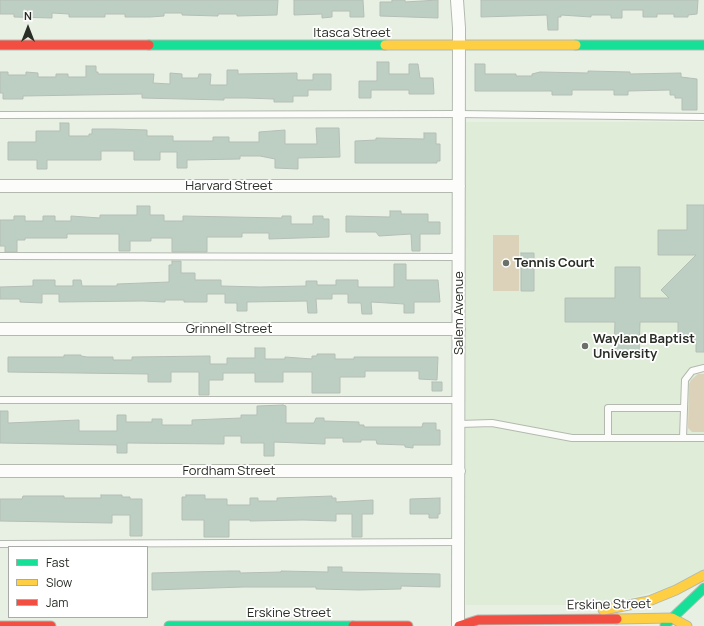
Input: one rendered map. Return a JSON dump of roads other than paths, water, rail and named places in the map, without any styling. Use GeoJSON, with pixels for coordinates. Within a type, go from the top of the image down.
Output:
{"type":"FeatureCollection","features":[{"type":"Feature","properties":{"kind":"main road","name":"Itasca Street"},"geometry":{"type":"LineString","coordinates":[[0,45],[704,45]]}},
{"type":"Feature","properties":{"kind":"main road"},"geometry":{"type":"LineString","coordinates":[[534,619],[637,604],[664,595],[704,575]]}},
{"type":"Feature","properties":{"kind":"main road"},"geometry":{"type":"LineString","coordinates":[[664,626],[704,588]]}},
{"type":"Feature","properties":{"kind":"main road","name":"Erskine Street"},"geometry":{"type":"LineString","coordinates":[[459,626],[478,620],[672,618],[687,626]]}},
{"type":"Feature","properties":{"kind":"main road"},"geometry":{"type":"LineString","coordinates":[[0,626],[51,626]]}},
{"type":"Feature","properties":{"kind":"main road","name":"Erskine Street"},"geometry":{"type":"LineString","coordinates":[[169,626],[408,626]]}},
{"type":"Feature","properties":{"kind":"street","name":"Salem Avenue"},"geometry":{"type":"LineString","coordinates":[[457,0],[459,46],[459,626]]}},
{"type":"Feature","properties":{"kind":"street","name":"Harvard Street"},"geometry":{"type":"LineString","coordinates":[[0,186],[459,186]]}},
{"type":"Feature","properties":{"kind":"street","name":"Grinnell Street"},"geometry":{"type":"LineString","coordinates":[[0,329],[459,330]]}},
{"type":"Feature","properties":{"kind":"street","name":"Fordham Street"},"geometry":{"type":"LineString","coordinates":[[0,471],[459,471]]}},
{"type":"Feature","properties":{"kind":"lane"},"geometry":{"type":"LineString","coordinates":[[0,115],[459,114],[704,117]]}},
{"type":"Feature","properties":{"kind":"lane"},"geometry":{"type":"LineString","coordinates":[[0,256],[459,257]]}},
{"type":"Feature","properties":{"kind":"lane"},"geometry":{"type":"LineString","coordinates":[[683,438],[683,387],[686,377],[692,371],[704,368]]}},
{"type":"Feature","properties":{"kind":"lane"},"geometry":{"type":"LineString","coordinates":[[0,400],[459,400]]}},
{"type":"Feature","properties":{"kind":"lane"},"geometry":{"type":"LineString","coordinates":[[608,438],[608,408],[683,408]]}},
{"type":"Feature","properties":{"kind":"lane"},"geometry":{"type":"LineString","coordinates":[[459,424],[492,423],[568,437],[704,438]]}},
{"type":"Feature","properties":{"kind":"lane"},"geometry":{"type":"LineString","coordinates":[[0,544],[459,542]]}},
{"type":"Feature","properties":{"kind":"place","name":"Tennis Court"},"geometry":{"type":"Point","coordinates":[506,263]}},
{"type":"Feature","properties":{"kind":"place","name":"Wayland Baptist University"},"geometry":{"type":"Point","coordinates":[585,346]}}]}
